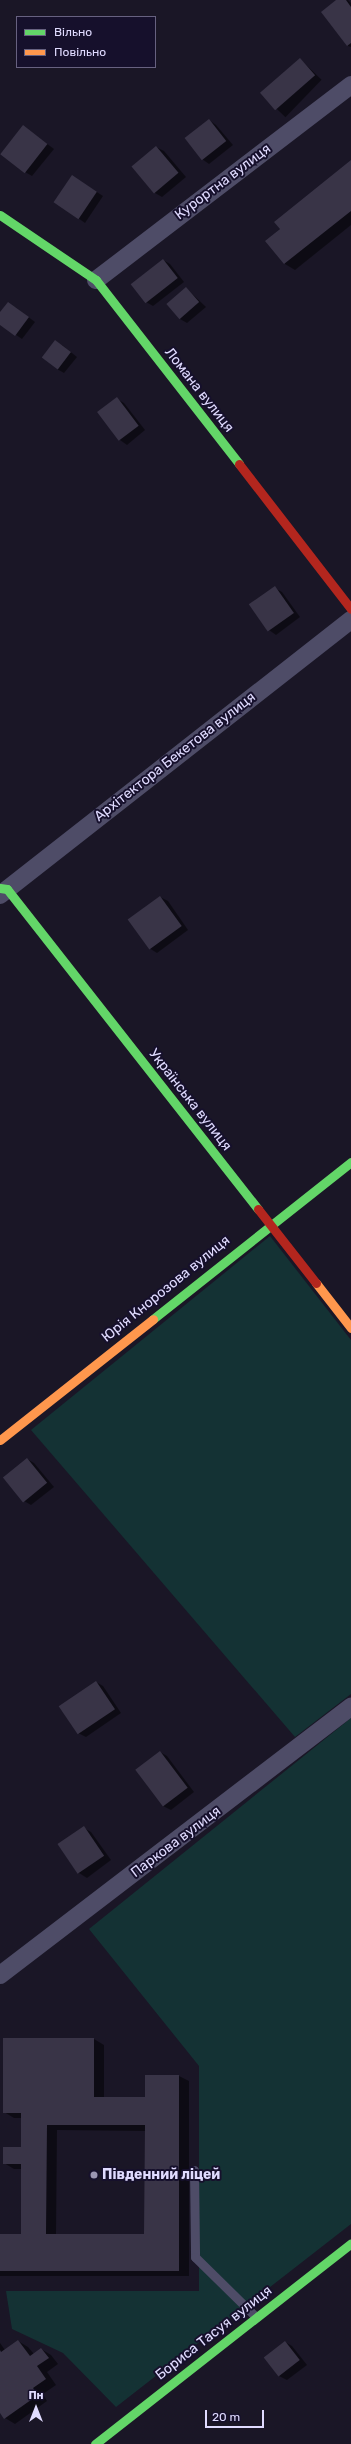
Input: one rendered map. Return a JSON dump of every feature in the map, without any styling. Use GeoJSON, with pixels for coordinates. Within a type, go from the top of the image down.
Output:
{"type":"FeatureCollection","features":[{"type":"Feature","properties":{"kind":"street","name":"Курортна вулиця"},"geometry":{"type":"LineString","coordinates":[[96,280],[351,85]]}},
{"type":"Feature","properties":{"kind":"street","name":"Ломана вулиця"},"geometry":{"type":"LineString","coordinates":[[0,215],[96,280],[351,609]]}},
{"type":"Feature","properties":{"kind":"street","name":"Архітектора Бекетова вулиця"},"geometry":{"type":"LineString","coordinates":[[2,890],[351,620]]}},
{"type":"Feature","properties":{"kind":"street","name":"Українська вулиця"},"geometry":{"type":"LineString","coordinates":[[2,890],[351,1328]]}},
{"type":"Feature","properties":{"kind":"street","name":"Юрія Кнорозова вулиця"},"geometry":{"type":"LineString","coordinates":[[0,1440],[351,1162]]}},
{"type":"Feature","properties":{"kind":"street","name":"Паркова вулиця"},"geometry":{"type":"LineString","coordinates":[[0,1975],[351,1707]]}},
{"type":"Feature","properties":{"kind":"street","name":"Бориса Тасуя вулиця"},"geometry":{"type":"LineString","coordinates":[[95,2444],[351,2243]]}},
{"type":"Feature","properties":{"kind":"lane"},"geometry":{"type":"LineString","coordinates":[[194,2170],[195,2256],[256,2317]]}},
{"type":"Feature","properties":{"kind":"green space"},"geometry":{"type":"Polygon","coordinates":[[[270,1236],[351,1340],[351,1694],[295,1737],[31,1430],[270,1236]]]}},
{"type":"Feature","properties":{"kind":"green space"},"geometry":{"type":"Polygon","coordinates":[[[351,1718],[351,2224],[116,2407],[63,2353],[12,2329],[6,2291],[199,2291],[199,2066],[89,1929],[351,1718]]]}},
{"type":"Feature","properties":{"kind":"building"},"geometry":{"type":"Polygon","coordinates":[[[336,0],[346,0],[351,7],[351,43],[347,46],[321,12],[336,0]]]}},
{"type":"Feature","properties":{"kind":"building"},"geometry":{"type":"Polygon","coordinates":[[[300,58],[315,75],[275,110],[260,93],[300,58]]]}},
{"type":"Feature","properties":{"kind":"building"},"geometry":{"type":"Polygon","coordinates":[[[209,119],[226,141],[202,160],[185,138],[209,119]]]}},
{"type":"Feature","properties":{"kind":"building"},"geometry":{"type":"Polygon","coordinates":[[[23,125],[47,144],[25,173],[0,154],[23,125]]]}},
{"type":"Feature","properties":{"kind":"building"},"geometry":{"type":"Polygon","coordinates":[[[156,146],[178,173],[154,193],[131,167],[156,146]]]}},
{"type":"Feature","properties":{"kind":"building"},"geometry":{"type":"Polygon","coordinates":[[[351,160],[351,211],[284,264],[265,241],[280,229],[274,222],[351,160]]]}},
{"type":"Feature","properties":{"kind":"building"},"geometry":{"type":"Polygon","coordinates":[[[72,175],[97,192],[78,219],[54,202],[72,175]]]}},
{"type":"Feature","properties":{"kind":"building"},"geometry":{"type":"Polygon","coordinates":[[[163,259],[178,278],[145,303],[131,284],[163,259]]]}},
{"type":"Feature","properties":{"kind":"building"},"geometry":{"type":"Polygon","coordinates":[[[186,287],[199,302],[179,319],[166,304],[186,287]]]}},
{"type":"Feature","properties":{"kind":"building"},"geometry":{"type":"Polygon","coordinates":[[[8,302],[29,317],[15,336],[0,325],[0,312],[8,302]]]}},
{"type":"Feature","properties":{"kind":"building"},"geometry":{"type":"Polygon","coordinates":[[[55,340],[71,352],[58,370],[42,358],[55,340]]]}},
{"type":"Feature","properties":{"kind":"building"},"geometry":{"type":"Polygon","coordinates":[[[117,397],[139,426],[119,441],[97,412],[117,397]]]}},
{"type":"Feature","properties":{"kind":"building"},"geometry":{"type":"Polygon","coordinates":[[[275,586],[294,613],[268,631],[249,604],[275,586]]]}},
{"type":"Feature","properties":{"kind":"building"},"geometry":{"type":"Polygon","coordinates":[[[160,896],[182,926],[149,949],[128,920],[160,896]]]}},
{"type":"Feature","properties":{"kind":"building"},"geometry":{"type":"Polygon","coordinates":[[[27,1458],[47,1483],[23,1502],[3,1478],[27,1458]]]}},
{"type":"Feature","properties":{"kind":"building"},"geometry":{"type":"Polygon","coordinates":[[[96,1681],[115,1709],[78,1734],[59,1706],[96,1681]]]}},
{"type":"Feature","properties":{"kind":"building"},"geometry":{"type":"Polygon","coordinates":[[[160,1751],[188,1788],[163,1806],[135,1770],[160,1751]]]}},
{"type":"Feature","properties":{"kind":"building"},"geometry":{"type":"Polygon","coordinates":[[[84,1826],[104,1856],[78,1874],[57,1844],[84,1826]]]}},
{"type":"Feature","properties":{"kind":"building"},"geometry":{"type":"Polygon","coordinates":[[[3,2038],[94,2038],[94,2097],[145,2097],[145,2075],[179,2075],[179,2271],[0,2271],[0,2234],[21,2234],[21,2164],[3,2164],[3,2147],[21,2147],[21,2113],[3,2113],[3,2038]],[[47,2125],[46,2234],[144,2234],[145,2125],[47,2125]]]}},
{"type":"Feature","properties":{"kind":"building"},"geometry":{"type":"Polygon","coordinates":[[[18,2340],[30,2356],[41,2348],[49,2358],[37,2366],[46,2379],[33,2388],[38,2395],[4,2419],[0,2413],[0,2350],[1,2352],[18,2340]]]}},
{"type":"Feature","properties":{"kind":"building"},"geometry":{"type":"Polygon","coordinates":[[[285,2341],[300,2360],[278,2377],[264,2358],[285,2341]]]}},
{"type":"Feature","properties":{"kind":"traffic: fast"},"geometry":{"type":"LineString","coordinates":[[0,215],[96,280],[239,464]]}},
{"type":"Feature","properties":{"kind":"traffic: fast"},"geometry":{"type":"LineString","coordinates":[[0,888],[7,889],[258,1209]]}},
{"type":"Feature","properties":{"kind":"traffic: fast"},"geometry":{"type":"LineString","coordinates":[[153,1319],[351,1162]]}},
{"type":"Feature","properties":{"kind":"traffic: fast"},"geometry":{"type":"LineString","coordinates":[[95,2444],[351,2243]]}},
{"type":"Feature","properties":{"kind":"traffic: slow"},"geometry":{"type":"LineString","coordinates":[[316,1283],[351,1328]]}},
{"type":"Feature","properties":{"kind":"traffic: slow"},"geometry":{"type":"LineString","coordinates":[[0,1440],[153,1319]]}},
{"type":"Feature","properties":{"kind":"traffic: jam"},"geometry":{"type":"LineString","coordinates":[[239,464],[351,609]]}},
{"type":"Feature","properties":{"kind":"traffic: jam"},"geometry":{"type":"LineString","coordinates":[[258,1209],[316,1283]]}},
{"type":"Feature","properties":{"kind":"place","name":"Південний ліцей"},"geometry":{"type":"Point","coordinates":[94,2175]}}]}
